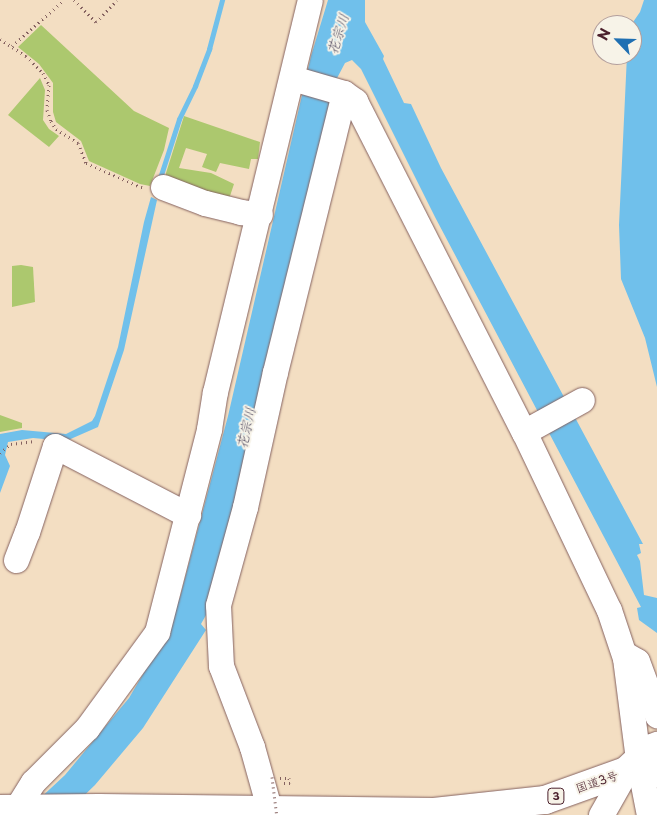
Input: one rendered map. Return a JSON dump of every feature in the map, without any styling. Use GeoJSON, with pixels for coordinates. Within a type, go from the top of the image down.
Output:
{"type":"FeatureCollection","features":[{"type":"Feature","properties":{"kind":"highway","name":"国道3号"},"geometry":{"type":"LineString","coordinates":[[12,809],[99,808],[138,812],[273,813],[494,811],[546,800],[645,762]]}},
{"type":"Feature","properties":{"kind":"street"},"geometry":{"type":"LineString","coordinates":[[12,809],[33,782],[87,728],[157,632],[209,429],[215,392],[260,214],[310,0]]}},
{"type":"Feature","properties":{"kind":"street"},"geometry":{"type":"LineString","coordinates":[[292,78],[344,93],[355,101],[524,432],[609,610],[624,654],[645,762],[649,815]]}},
{"type":"Feature","properties":{"kind":"street"},"geometry":{"type":"LineString","coordinates":[[273,813],[252,747],[221,666],[218,605],[245,507],[275,372],[344,93]]}},
{"type":"Feature","properties":{"kind":"street"},"geometry":{"type":"LineString","coordinates":[[163,187],[205,203],[240,212],[260,214]]}},
{"type":"Feature","properties":{"kind":"street"},"geometry":{"type":"LineString","coordinates":[[524,432],[582,400]]}},
{"type":"Feature","properties":{"kind":"street"},"geometry":{"type":"LineString","coordinates":[[16,548],[55,446],[188,515]]}},
{"type":"Feature","properties":{"kind":"street"},"geometry":{"type":"LineString","coordinates":[[624,654],[637,661],[657,715]]}},
{"type":"Feature","properties":{"kind":"street"},"geometry":{"type":"LineString","coordinates":[[601,815],[645,762]]}},
{"type":"Feature","properties":{"kind":"path"},"geometry":{"type":"LineString","coordinates":[[12,46],[64,0]]}},
{"type":"Feature","properties":{"kind":"path"},"geometry":{"type":"LineString","coordinates":[[74,0],[96,22],[117,0]]}},
{"type":"Feature","properties":{"kind":"path"},"geometry":{"type":"LineString","coordinates":[[0,39],[12,46],[43,73],[49,84],[48,110],[50,121],[56,129],[78,143],[86,163],[145,189],[163,187]]}},
{"type":"Feature","properties":{"kind":"path"},"geometry":{"type":"LineString","coordinates":[[0,453],[11,444],[31,441],[55,446]]}},
{"type":"Feature","properties":{"kind":"path"},"geometry":{"type":"LineString","coordinates":[[272,777],[273,813]]}},
{"type":"Feature","properties":{"kind":"path"},"geometry":{"type":"LineString","coordinates":[[289,778],[290,783]]}},
{"type":"Feature","properties":{"kind":"green space"},"geometry":{"type":"Polygon","coordinates":[[[41,25],[134,111],[169,128],[164,150],[150,186],[140,184],[89,161],[81,141],[56,122],[53,112],[53,83],[39,64],[18,47],[41,25]]]}},
{"type":"Feature","properties":{"kind":"green space"},"geometry":{"type":"Polygon","coordinates":[[[40,78],[45,90],[43,120],[49,129],[59,136],[49,147],[8,115],[40,78]]]}},
{"type":"Feature","properties":{"kind":"green space"},"geometry":{"type":"Polygon","coordinates":[[[184,116],[260,142],[258,159],[251,159],[249,169],[220,163],[216,172],[202,167],[207,154],[186,148],[179,168],[211,173],[234,184],[227,205],[165,184],[166,173],[184,116]]]}},
{"type":"Feature","properties":{"kind":"green space"},"geometry":{"type":"Polygon","coordinates":[[[12,266],[33,267],[35,302],[12,307],[12,266]]]}},
{"type":"Feature","properties":{"kind":"green space"},"geometry":{"type":"Polygon","coordinates":[[[0,415],[22,423],[22,428],[0,432],[0,415]]]}},
{"type":"Feature","properties":{"kind":"water","name":"花宗川"},"geometry":{"type":"Polygon","coordinates":[[[328,0],[365,0],[365,22],[384,56],[383,59],[404,103],[411,104],[441,168],[643,544],[639,544],[641,553],[637,555],[640,561],[644,595],[657,598],[657,633],[639,620],[637,608],[641,607],[435,217],[361,69],[352,60],[345,63],[335,82],[210,608],[201,624],[206,630],[143,728],[95,785],[64,815],[22,815],[65,775],[129,698],[159,647],[180,597],[228,416],[311,56],[328,0]]]}},
{"type":"Feature","properties":{"kind":"water"},"geometry":{"type":"Polygon","coordinates":[[[644,0],[657,0],[657,387],[645,338],[621,279],[619,225],[627,65],[642,65],[642,15],[638,15],[644,0]]]}},
{"type":"Feature","properties":{"kind":"water"},"geometry":{"type":"Polygon","coordinates":[[[151,197],[157,200],[124,350],[98,427],[66,441],[33,438],[8,442],[5,455],[10,466],[0,493],[0,434],[22,430],[66,434],[92,421],[95,416],[118,347],[151,197]]]}},
{"type":"Feature","properties":{"kind":"waterway"},"geometry":{"type":"LineString","coordinates":[[159,181],[179,119],[195,86],[209,49],[222,0]]}}]}
